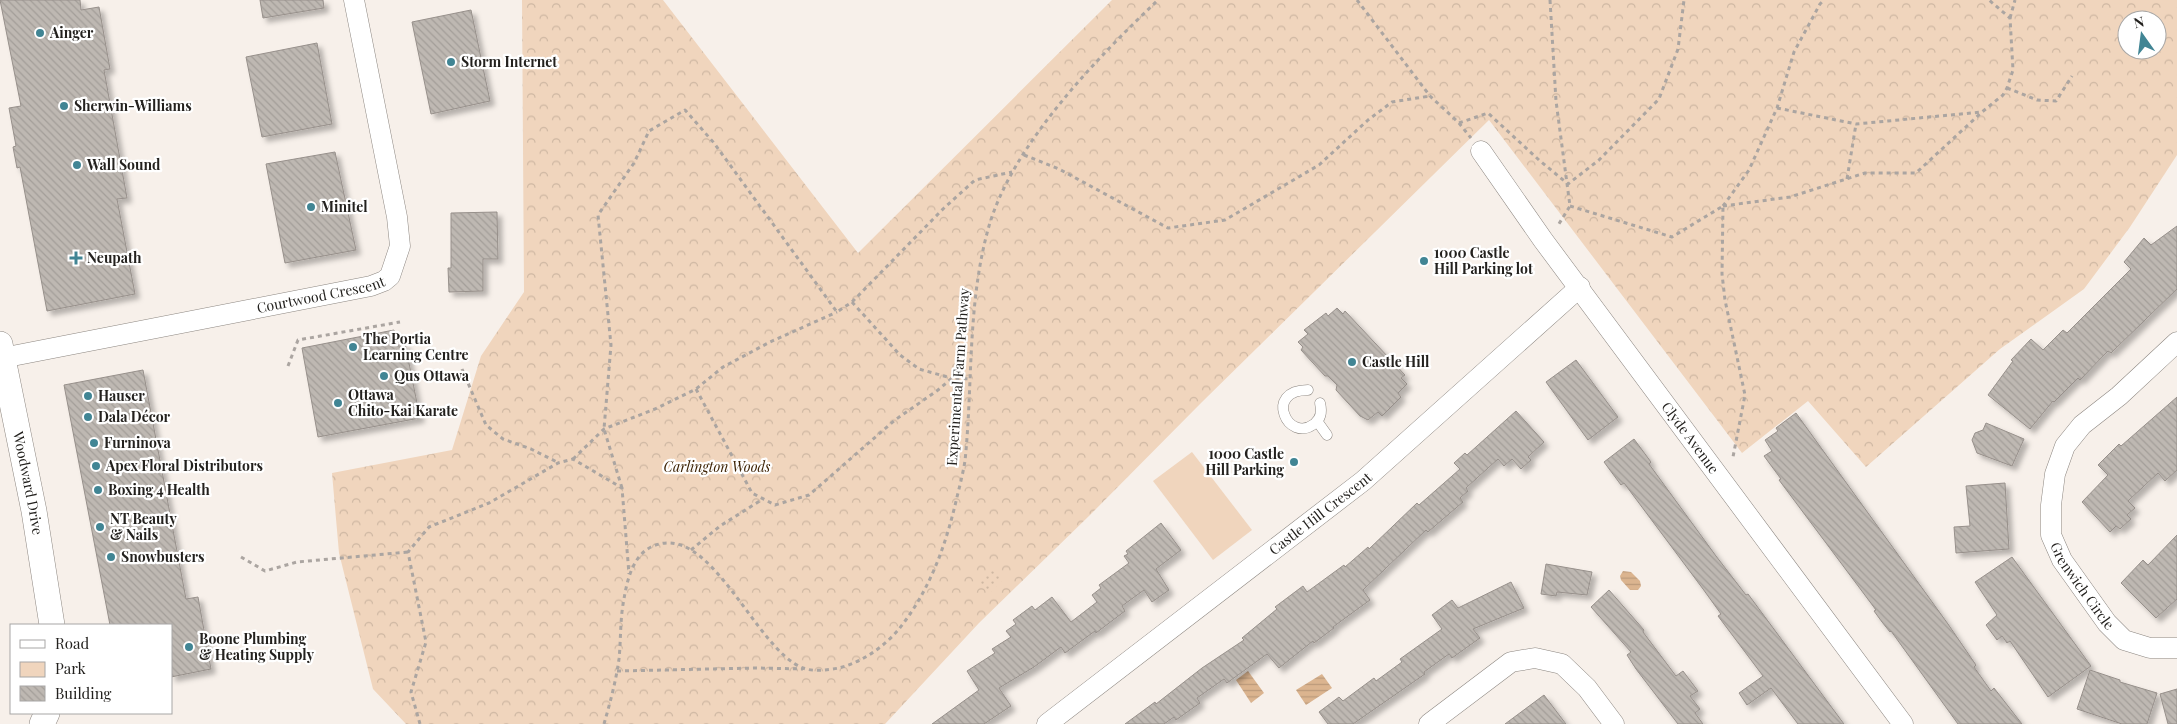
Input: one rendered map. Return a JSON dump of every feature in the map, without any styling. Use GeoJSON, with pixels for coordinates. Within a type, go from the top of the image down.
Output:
{"type":"FeatureCollection","features":[{"type":"Feature","properties":{"kind":"street","name":"Courtwood Crescent"},"geometry":{"type":"LineString","coordinates":[[1,351],[371,286],[384,282],[390,276],[400,246],[397,217],[354,0]]}},
{"type":"Feature","properties":{"kind":"street","name":"Clyde Avenue"},"geometry":{"type":"LineString","coordinates":[[1481,151],[1543,240],[1580,287],[1903,724]]}},
{"type":"Feature","properties":{"kind":"street","name":"Castle Hill Crescent"},"geometry":{"type":"LineString","coordinates":[[1047,724],[1363,481],[1580,287]]}},
{"type":"Feature","properties":{"kind":"street","name":"Grenwich Circle"},"geometry":{"type":"LineString","coordinates":[[2177,342],[2119,396],[2082,425],[2065,446],[2055,474],[2051,528],[2051,535],[2062,560],[2108,623],[2124,640],[2150,648],[2177,648]]}},
{"type":"Feature","properties":{"kind":"street","name":"Woodward Drive"},"geometry":{"type":"LineString","coordinates":[[1,351],[34,511],[52,624]]}},
{"type":"Feature","properties":{"kind":"street"},"geometry":{"type":"LineString","coordinates":[[1429,724],[1511,662],[1535,658],[1562,664],[1587,688],[1614,724]]}},
{"type":"Feature","properties":{"kind":"lane"},"geometry":{"type":"LineString","coordinates":[[1308,390],[1298,390],[1287,397],[1283,409],[1284,415],[1291,425],[1297,428],[1310,427],[1317,421],[1321,412],[1320,403]]}},
{"type":"Feature","properties":{"kind":"lane"},"geometry":{"type":"LineString","coordinates":[[1317,421],[1327,435]]}},
{"type":"Feature","properties":{"kind":"path","name":"Experimental Farm Pathway"},"geometry":{"type":"LineString","coordinates":[[604,724],[616,670],[623,599],[629,574],[641,554],[651,547],[672,543],[691,550],[702,557],[728,586],[770,644],[788,660],[805,669],[829,670],[852,665],[876,650],[897,631],[917,603],[938,564],[952,519],[964,464],[975,298],[980,260],[990,223],[1013,172],[1082,76],[1158,0]]}},
{"type":"Feature","properties":{"kind":"path"},"geometry":{"type":"LineString","coordinates":[[1357,0],[1430,96],[1459,123],[1481,151]]}},
{"type":"Feature","properties":{"kind":"path"},"geometry":{"type":"LineString","coordinates":[[1543,240],[1559,225],[1570,206],[1556,101],[1550,0]]}},
{"type":"Feature","properties":{"kind":"path"},"geometry":{"type":"LineString","coordinates":[[1568,184],[1599,160],[1658,99],[1678,49],[1684,0]]}},
{"type":"Feature","properties":{"kind":"path"},"geometry":{"type":"LineString","coordinates":[[1570,206],[1672,237],[1723,206],[1749,170],[1777,108],[1794,52],[1824,0]]}},
{"type":"Feature","properties":{"kind":"path"},"geometry":{"type":"LineString","coordinates":[[1989,0],[2010,18]]}},
{"type":"Feature","properties":{"kind":"path"},"geometry":{"type":"LineString","coordinates":[[1723,206],[1790,197],[1865,174],[1916,173],[2003,95],[2008,88],[2013,70],[2010,18],[2015,0]]}},
{"type":"Feature","properties":{"kind":"path"},"geometry":{"type":"LineString","coordinates":[[2008,88],[2038,100],[2056,100],[2072,76]]}},
{"type":"Feature","properties":{"kind":"path"},"geometry":{"type":"LineString","coordinates":[[1024,155],[1059,169],[1168,228],[1225,220],[1319,165],[1368,120],[1392,102],[1430,96]]}},
{"type":"Feature","properties":{"kind":"path"},"geometry":{"type":"LineString","coordinates":[[1777,108],[1856,124],[1982,112]]}},
{"type":"Feature","properties":{"kind":"path"},"geometry":{"type":"LineString","coordinates":[[629,574],[622,488],[604,429],[611,344],[598,215],[634,163],[649,131],[685,110],[714,142],[837,312]]}},
{"type":"Feature","properties":{"kind":"path"},"geometry":{"type":"LineString","coordinates":[[1459,123],[1488,113],[1568,184]]}},
{"type":"Feature","properties":{"kind":"path"},"geometry":{"type":"LineString","coordinates":[[1847,178],[1856,124]]}},
{"type":"Feature","properties":{"kind":"path"},"geometry":{"type":"LineString","coordinates":[[241,557],[265,571],[297,562],[408,552],[429,527],[489,503],[558,462],[573,459],[604,429],[655,409],[696,389],[723,367],[770,342],[837,312],[852,302],[943,209],[975,180],[1013,172]]}},
{"type":"Feature","properties":{"kind":"path"},"geometry":{"type":"LineString","coordinates":[[1723,206],[1724,300],[1745,395],[1733,457]]}},
{"type":"Feature","properties":{"kind":"path"},"geometry":{"type":"LineString","coordinates":[[852,302],[900,355],[919,370],[952,378],[970,379]]}},
{"type":"Feature","properties":{"kind":"path"},"geometry":{"type":"LineString","coordinates":[[288,366],[298,340],[400,322]]}},
{"type":"Feature","properties":{"kind":"path"},"geometry":{"type":"LineString","coordinates":[[462,369],[486,425],[504,439],[558,462]]}},
{"type":"Feature","properties":{"kind":"path"},"geometry":{"type":"LineString","coordinates":[[696,389],[752,493],[775,505],[809,495],[895,420],[952,378]]}},
{"type":"Feature","properties":{"kind":"path"},"geometry":{"type":"LineString","coordinates":[[573,459],[622,488]]}},
{"type":"Feature","properties":{"kind":"path"},"geometry":{"type":"LineString","coordinates":[[691,550],[720,526],[763,499]]}},
{"type":"Feature","properties":{"kind":"path"},"geometry":{"type":"LineString","coordinates":[[408,552],[426,642],[412,692],[420,724]]}},
{"type":"Feature","properties":{"kind":"path"},"geometry":{"type":"LineString","coordinates":[[616,670],[805,669]]}},
{"type":"Feature","properties":{"kind":"green space","name":"Carlington Woods"},"geometry":{"type":"Polygon","coordinates":[[[522,0],[663,0],[858,253],[1112,0],[2177,0],[2177,155],[2130,227],[2084,289],[2000,349],[1866,467],[1808,401],[1742,453],[1489,120],[979,623],[885,724],[406,724],[373,689],[339,553],[332,473],[452,450],[481,356],[524,292],[522,0]]]}},
{"type":"Feature","properties":{"kind":"green space"},"geometry":{"type":"Polygon","coordinates":[[[1192,452],[1252,530],[1213,560],[1153,481],[1192,452]]]}},
{"type":"Feature","properties":{"kind":"green space"},"geometry":{"type":"Polygon","coordinates":[[[992,570],[1003,580],[990,593],[979,583],[992,570]]]}},
{"type":"Feature","properties":{"kind":"shaded area"},"geometry":{"type":"Polygon","coordinates":[[[1623,571],[1631,572],[1640,581],[1641,586],[1638,590],[1630,590],[1621,580],[1620,576],[1623,571]]]}},
{"type":"Feature","properties":{"kind":"shaded area"},"geometry":{"type":"Polygon","coordinates":[[[1248,671],[1264,693],[1251,703],[1236,680],[1248,671]]]}},
{"type":"Feature","properties":{"kind":"shaded area"},"geometry":{"type":"Polygon","coordinates":[[[1322,674],[1332,688],[1306,705],[1296,690],[1322,674]]]}},
{"type":"Feature","properties":{"kind":"building"},"geometry":{"type":"Polygon","coordinates":[[[0,0],[80,0],[81,10],[99,7],[110,69],[104,70],[127,198],[117,199],[135,294],[47,311],[20,167],[17,168],[13,147],[16,146],[9,108],[21,106],[0,0]]]}},
{"type":"Feature","properties":{"kind":"building"},"geometry":{"type":"Polygon","coordinates":[[[260,0],[323,0],[324,8],[263,18],[260,0]]]}},
{"type":"Feature","properties":{"kind":"building","name":"Storm Internet"},"geometry":{"type":"Polygon","coordinates":[[[471,10],[490,101],[431,114],[412,22],[471,10]]]}},
{"type":"Feature","properties":{"kind":"building"},"geometry":{"type":"Polygon","coordinates":[[[317,43],[332,124],[262,137],[246,57],[317,43]]]}},
{"type":"Feature","properties":{"kind":"building","name":"Minitel"},"geometry":{"type":"Polygon","coordinates":[[[335,152],[356,250],[285,263],[266,164],[335,152]]]}},
{"type":"Feature","properties":{"kind":"building"},"geometry":{"type":"Polygon","coordinates":[[[497,212],[498,259],[483,259],[483,291],[449,292],[448,268],[451,268],[451,213],[497,212]]]}},
{"type":"Feature","properties":{"kind":"building"},"geometry":{"type":"Polygon","coordinates":[[[2177,226],[2177,289],[2111,353],[2108,351],[2080,380],[2078,378],[2053,401],[2030,429],[1988,395],[2013,361],[2011,360],[2031,339],[2043,350],[2063,330],[2067,333],[2131,269],[2124,262],[2144,238],[2151,245],[2177,226]]]}},
{"type":"Feature","properties":{"kind":"building","name":"Castle Hill"},"geometry":{"type":"Polygon","coordinates":[[[1337,308],[1343,314],[1345,311],[1405,375],[1401,378],[1407,384],[1398,393],[1401,397],[1382,416],[1378,412],[1368,420],[1360,416],[1336,390],[1337,385],[1328,376],[1325,376],[1301,350],[1303,347],[1298,342],[1308,334],[1304,330],[1326,313],[1328,316],[1337,308]]]}},
{"type":"Feature","properties":{"kind":"building"},"geometry":{"type":"Polygon","coordinates":[[[394,330],[398,345],[405,343],[420,418],[318,437],[302,348],[394,330]]]}},
{"type":"Feature","properties":{"kind":"building"},"geometry":{"type":"Polygon","coordinates":[[[1576,360],[1618,417],[1588,440],[1546,382],[1576,360]]]}},
{"type":"Feature","properties":{"kind":"building"},"geometry":{"type":"Polygon","coordinates":[[[143,370],[186,599],[198,597],[211,669],[172,677],[172,624],[110,624],[64,385],[143,370]]]}},
{"type":"Feature","properties":{"kind":"building"},"geometry":{"type":"Polygon","coordinates":[[[2177,397],[2177,470],[2165,481],[2158,473],[2128,501],[2135,508],[2127,515],[2131,519],[2120,529],[2116,526],[2110,532],[2082,502],[2108,475],[2098,465],[2119,444],[2121,446],[2177,397]]]}},
{"type":"Feature","properties":{"kind":"building"},"geometry":{"type":"Polygon","coordinates":[[[1516,411],[1544,442],[1528,457],[1531,460],[1521,469],[1512,459],[1504,466],[1498,459],[1466,488],[1468,491],[1460,498],[1463,502],[1428,532],[1426,530],[1363,590],[1370,600],[1279,668],[1267,654],[1227,683],[1224,679],[1197,698],[1200,703],[1176,720],[1174,717],[1164,724],[1125,724],[1155,702],[1156,704],[1202,668],[1244,640],[1242,638],[1277,609],[1275,607],[1303,586],[1307,592],[1344,565],[1345,567],[1368,547],[1369,549],[1417,503],[1419,505],[1460,469],[1454,463],[1465,453],[1467,455],[1516,411]]]}},
{"type":"Feature","properties":{"kind":"building"},"geometry":{"type":"Polygon","coordinates":[[[1796,413],[1948,624],[1991,691],[1994,688],[2022,724],[1958,724],[1891,631],[1874,611],[1876,610],[1779,480],[1781,479],[1764,456],[1772,451],[1765,440],[1778,431],[1776,428],[1796,413]]]}},
{"type":"Feature","properties":{"kind":"building"},"geometry":{"type":"Polygon","coordinates":[[[1986,423],[2024,439],[2012,466],[1977,453],[1972,440],[1975,433],[1983,430],[1986,423]]]}},
{"type":"Feature","properties":{"kind":"building"},"geometry":{"type":"Polygon","coordinates":[[[1634,439],[1651,462],[1649,464],[1716,556],[1746,595],[1748,594],[1844,724],[1798,724],[1771,688],[1747,705],[1739,693],[1763,676],[1718,616],[1721,614],[1703,589],[1624,483],[1621,485],[1604,462],[1634,439]]]}},
{"type":"Feature","properties":{"kind":"building"},"geometry":{"type":"Polygon","coordinates":[[[2005,483],[2009,549],[1956,553],[1954,527],[1970,526],[1966,486],[2005,483]]]}},
{"type":"Feature","properties":{"kind":"building"},"geometry":{"type":"Polygon","coordinates":[[[1161,523],[1181,550],[1156,569],[1169,590],[1152,602],[1144,590],[1122,606],[1125,611],[1096,633],[1095,631],[1065,653],[1061,647],[1034,667],[999,688],[1011,706],[984,724],[932,724],[979,690],[967,671],[995,653],[992,649],[1011,637],[1006,631],[1016,624],[1013,620],[1032,606],[1035,610],[1052,597],[1071,622],[1097,602],[1092,595],[1101,588],[1099,585],[1129,563],[1124,556],[1128,554],[1126,551],[1161,523]]]}},
{"type":"Feature","properties":{"kind":"building"},"geometry":{"type":"Polygon","coordinates":[[[2177,535],[2177,599],[2156,618],[2121,583],[2143,560],[2148,565],[2177,535]]]}},
{"type":"Feature","properties":{"kind":"building"},"geometry":{"type":"Polygon","coordinates":[[[2012,557],[2091,666],[2048,697],[2010,641],[2007,643],[2002,636],[1997,640],[1986,625],[1997,615],[1975,582],[2012,557]]]}},
{"type":"Feature","properties":{"kind":"building"},"geometry":{"type":"Polygon","coordinates":[[[1546,564],[1592,572],[1587,595],[1557,592],[1556,596],[1541,594],[1546,564]]]}},
{"type":"Feature","properties":{"kind":"building"},"geometry":{"type":"Polygon","coordinates":[[[1511,582],[1524,608],[1473,629],[1480,638],[1452,658],[1449,654],[1424,672],[1425,674],[1353,724],[1328,724],[1319,712],[1339,697],[1343,701],[1374,678],[1376,681],[1402,662],[1400,659],[1442,629],[1432,615],[1452,600],[1458,608],[1511,582]]]}},
{"type":"Feature","properties":{"kind":"building"},"geometry":{"type":"Polygon","coordinates":[[[1609,590],[1644,630],[1643,632],[1676,676],[1683,671],[1698,691],[1690,696],[1700,709],[1695,713],[1703,724],[1678,724],[1636,669],[1627,655],[1631,652],[1591,607],[1609,590]]]}},
{"type":"Feature","properties":{"kind":"building"},"geometry":{"type":"Polygon","coordinates":[[[2090,670],[2120,680],[2120,682],[2157,693],[2147,724],[2122,724],[2077,709],[2090,670]]]}},
{"type":"Feature","properties":{"kind":"building"},"geometry":{"type":"Polygon","coordinates":[[[2177,689],[2177,724],[2168,724],[2160,694],[2177,689]]]}},
{"type":"Feature","properties":{"kind":"building"},"geometry":{"type":"Polygon","coordinates":[[[1544,695],[1566,724],[1505,724],[1544,695]]]}},
{"type":"Feature","properties":{"kind":"place","name":"Ainger"},"geometry":{"type":"Point","coordinates":[40,33]}},
{"type":"Feature","properties":{"kind":"place","name":"Storm Internet"},"geometry":{"type":"Point","coordinates":[451,62]}},
{"type":"Feature","properties":{"kind":"place","name":"Sherwin-Williams"},"geometry":{"type":"Point","coordinates":[64,106]}},
{"type":"Feature","properties":{"kind":"place","name":"Wall Sound"},"geometry":{"type":"Point","coordinates":[77,165]}},
{"type":"Feature","properties":{"kind":"place","name":"Minitel"},"geometry":{"type":"Point","coordinates":[311,207]}},
{"type":"Feature","properties":{"kind":"place","name":"Neupath"},"geometry":{"type":"Point","coordinates":[76,258]}},
{"type":"Feature","properties":{"kind":"place","name":"1000 Castle Hill Parking lot"},"geometry":{"type":"Point","coordinates":[1424,261]}},
{"type":"Feature","properties":{"kind":"place","name":"The Portia Learning Centre"},"geometry":{"type":"Point","coordinates":[353,347]}},
{"type":"Feature","properties":{"kind":"place","name":"Castle Hill"},"geometry":{"type":"Point","coordinates":[1352,362]}},
{"type":"Feature","properties":{"kind":"place","name":"Qus Ottawa"},"geometry":{"type":"Point","coordinates":[384,376]}},
{"type":"Feature","properties":{"kind":"place","name":"Hauser"},"geometry":{"type":"Point","coordinates":[88,396]}},
{"type":"Feature","properties":{"kind":"place","name":"Ottawa Chito-Kai Karate"},"geometry":{"type":"Point","coordinates":[338,403]}},
{"type":"Feature","properties":{"kind":"place","name":"Dala Décor"},"geometry":{"type":"Point","coordinates":[88,417]}},
{"type":"Feature","properties":{"kind":"place","name":"Furninova"},"geometry":{"type":"Point","coordinates":[94,443]}},
{"type":"Feature","properties":{"kind":"place","name":"1000 Castle Hill Parking"},"geometry":{"type":"Point","coordinates":[1294,462]}},
{"type":"Feature","properties":{"kind":"place","name":"Apex Floral Distributors"},"geometry":{"type":"Point","coordinates":[96,466]}},
{"type":"Feature","properties":{"kind":"place","name":"Boxing 4 Health"},"geometry":{"type":"Point","coordinates":[98,490]}},
{"type":"Feature","properties":{"kind":"place","name":"NT Beauty & Nails"},"geometry":{"type":"Point","coordinates":[100,527]}},
{"type":"Feature","properties":{"kind":"place","name":"Snowbusters"},"geometry":{"type":"Point","coordinates":[111,557]}},
{"type":"Feature","properties":{"kind":"place","name":"Boone Plumbing & Heating Supply"},"geometry":{"type":"Point","coordinates":[189,647]}}]}
